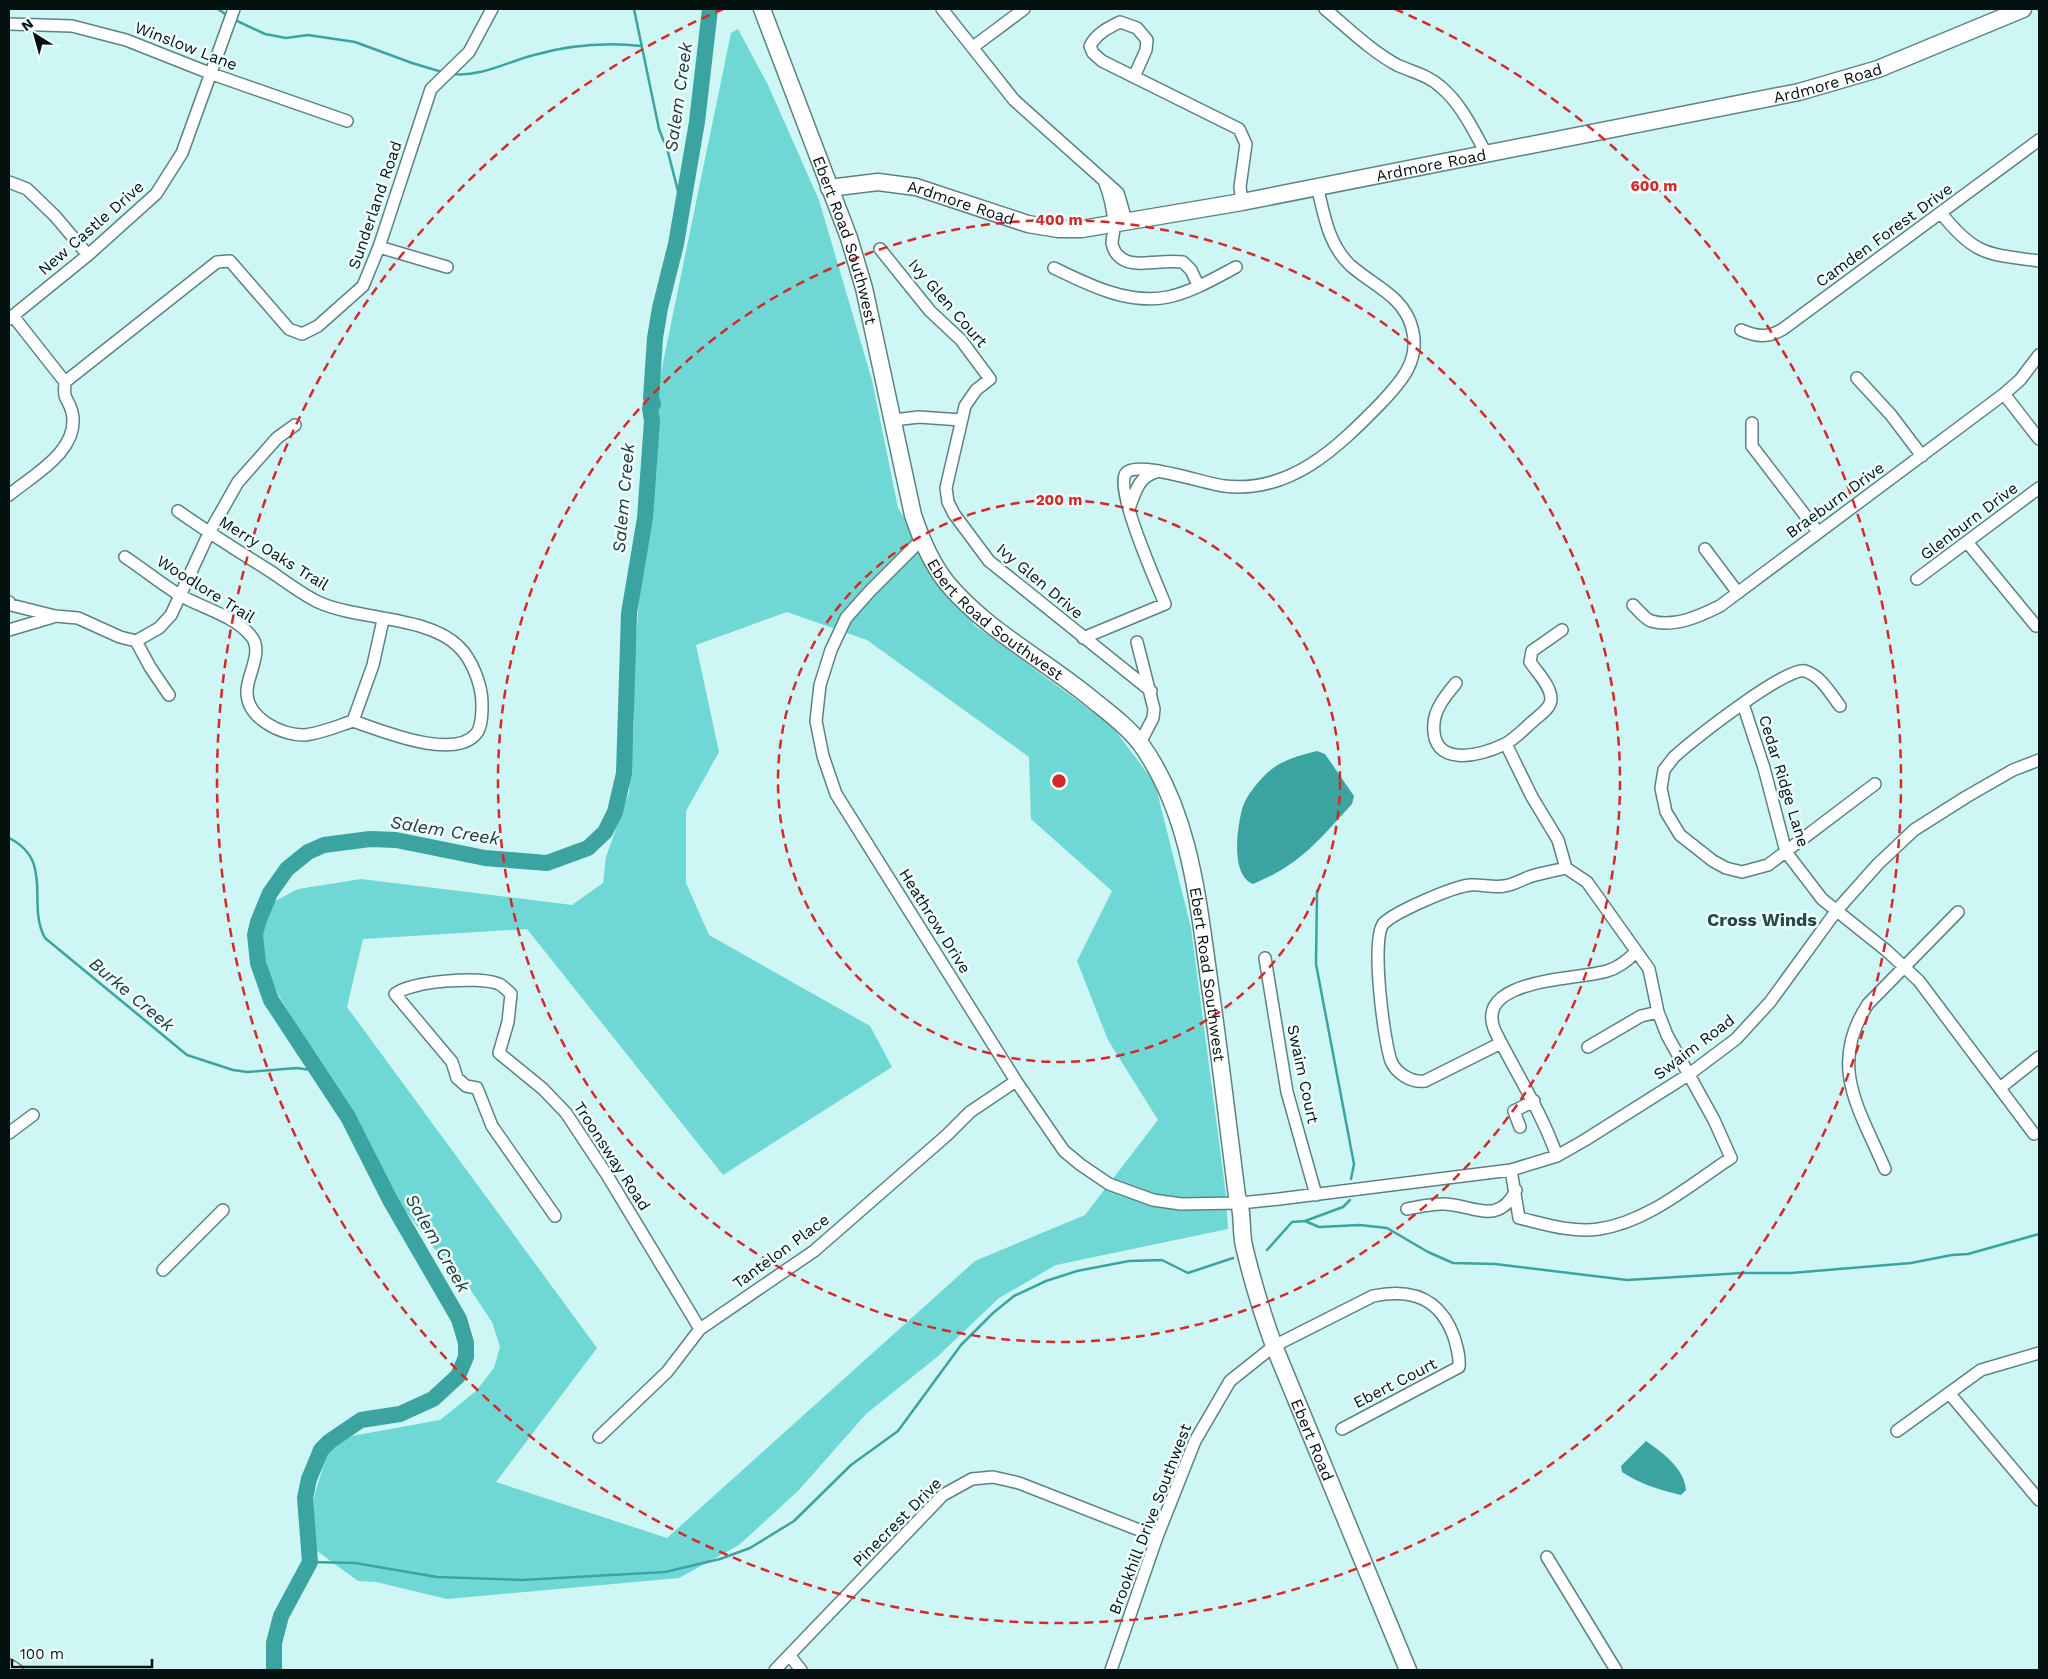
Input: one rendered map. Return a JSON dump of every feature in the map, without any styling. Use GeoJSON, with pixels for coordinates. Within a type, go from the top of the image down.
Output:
{"type":"FeatureCollection","features":[{"type":"Feature","properties":{"kind":"main road","name":"Ebert Road Southwest"},"geometry":{"type":"LineString","coordinates":[[762,9],[849,238],[864,288],[913,515],[922,540],[946,582],[969,606],[1082,691],[1121,723],[1140,743],[1174,808],[1191,865],[1215,1021],[1237,1196],[1240,1203]]}},
{"type":"Feature","properties":{"kind":"main road","name":"Ardmore Road"},"geometry":{"type":"LineString","coordinates":[[829,188],[878,182],[916,188],[1028,224],[1058,229],[1121,224],[1242,202],[1799,92],[1878,69],[2023,9]]}},
{"type":"Feature","properties":{"kind":"main road","name":"Ebert Road"},"geometry":{"type":"LineString","coordinates":[[1240,1203],[1244,1243],[1258,1300],[1274,1346],[1408,1670]]}},
{"type":"Feature","properties":{"kind":"street","name":"New Castle Drive"},"geometry":{"type":"LineString","coordinates":[[11,318],[88,255],[156,194],[182,153],[234,9]]}},
{"type":"Feature","properties":{"kind":"street","name":"Sunderland Road"},"geometry":{"type":"LineString","coordinates":[[66,382],[216,262],[230,261],[289,329],[302,334],[318,326],[363,286],[431,89],[469,52],[492,9]]}},
{"type":"Feature","properties":{"kind":"street"},"geometry":{"type":"LineString","coordinates":[[942,9],[1014,100],[1118,193],[1121,224],[1112,244],[1118,256],[1126,262],[1138,264],[1155,261],[1183,262],[1191,270],[1198,285]]}},
{"type":"Feature","properties":{"kind":"street"},"geometry":{"type":"LineString","coordinates":[[973,47],[1024,9]]}},
{"type":"Feature","properties":{"kind":"street"},"geometry":{"type":"LineString","coordinates":[[1325,9],[1366,43],[1398,65],[1420,72],[1441,86],[1462,109],[1486,153]]}},
{"type":"Feature","properties":{"kind":"street"},"geometry":{"type":"LineString","coordinates":[[1134,78],[1146,50],[1147,40],[1137,28],[1120,22],[1101,32],[1090,46],[1093,53],[1102,62],[1134,78],[1239,129],[1246,144],[1240,187],[1242,202]]}},
{"type":"Feature","properties":{"kind":"street","name":"Winslow Lane"},"geometry":{"type":"LineString","coordinates":[[9,24],[72,26],[126,40],[212,74],[347,121]]}},
{"type":"Feature","properties":{"kind":"street","name":"Camden Forest Drive"},"geometry":{"type":"LineString","coordinates":[[1741,330],[1754,336],[1774,334],[2039,140]]}},
{"type":"Feature","properties":{"kind":"street"},"geometry":{"type":"LineString","coordinates":[[9,182],[27,189],[55,216],[88,255]]}},
{"type":"Feature","properties":{"kind":"street"},"geometry":{"type":"LineString","coordinates":[[1083,638],[1165,604],[1133,526],[1130,506],[1125,497],[1123,480],[1125,474],[1135,468],[1158,471],[1224,486],[1247,486],[1287,479],[1306,470],[1346,438],[1403,380],[1411,365],[1414,350],[1412,328],[1404,310],[1389,293],[1350,264],[1335,246],[1328,230],[1317,186]]}},
{"type":"Feature","properties":{"kind":"street"},"geometry":{"type":"LineString","coordinates":[[1941,213],[1970,245],[1990,254],[2039,261]]}},
{"type":"Feature","properties":{"kind":"street"},"geometry":{"type":"LineString","coordinates":[[378,247],[447,267]]}},
{"type":"Feature","properties":{"kind":"street","name":"Ivy Glen Court"},"geometry":{"type":"LineString","coordinates":[[880,248],[930,311],[961,340],[990,379]]}},
{"type":"Feature","properties":{"kind":"street"},"geometry":{"type":"LineString","coordinates":[[1054,268],[1105,291],[1148,299],[1169,296],[1236,268]]}},
{"type":"Feature","properties":{"kind":"street"},"geometry":{"type":"LineString","coordinates":[[9,495],[61,452],[71,435],[72,411],[63,396],[66,382],[11,318]]}},
{"type":"Feature","properties":{"kind":"street","name":"Braeburn Drive"},"geometry":{"type":"LineString","coordinates":[[1633,606],[1650,620],[1672,622],[1700,616],[1738,593],[2004,394],[2020,380],[2039,355]]}},
{"type":"Feature","properties":{"kind":"street"},"geometry":{"type":"LineString","coordinates":[[1857,378],[1891,415],[1922,456]]}},
{"type":"Feature","properties":{"kind":"street","name":"Ivy Glen Drive"},"geometry":{"type":"LineString","coordinates":[[990,379],[976,390],[965,406],[961,420],[946,488],[948,502],[954,514],[989,561],[1083,638],[1152,691]]}},
{"type":"Feature","properties":{"kind":"street"},"geometry":{"type":"LineString","coordinates":[[2004,394],[2039,439]]}},
{"type":"Feature","properties":{"kind":"street"},"geometry":{"type":"LineString","coordinates":[[893,420],[919,417],[961,420]]}},
{"type":"Feature","properties":{"kind":"street"},"geometry":{"type":"LineString","coordinates":[[1752,424],[1752,446],[1818,532]]}},
{"type":"Feature","properties":{"kind":"street"},"geometry":{"type":"LineString","coordinates":[[9,602],[11,605],[55,616],[78,618],[120,637],[136,641],[160,628],[171,615],[209,533],[238,482],[278,438],[295,425]]}},
{"type":"Feature","properties":{"kind":"street"},"geometry":{"type":"LineString","coordinates":[[1130,506],[1139,483],[1149,474],[1158,471]]}},
{"type":"Feature","properties":{"kind":"street","name":"Glenburn Drive"},"geometry":{"type":"LineString","coordinates":[[1917,579],[2039,488]]}},
{"type":"Feature","properties":{"kind":"street","name":"Merry Oaks Trail"},"geometry":{"type":"LineString","coordinates":[[178,511],[209,533],[318,602],[383,620],[424,628],[448,638],[458,646],[470,664],[482,696],[481,718],[478,730],[473,737],[465,741],[430,744],[401,738],[353,721]]}},
{"type":"Feature","properties":{"kind":"street","name":"Heathrow Drive"},"geometry":{"type":"LineString","coordinates":[[922,540],[870,591],[846,618],[831,650],[820,686],[816,721],[823,756],[836,794],[1016,1081],[1064,1151],[1109,1184],[1153,1200],[1182,1204],[1240,1203],[1279,1199]]}},
{"type":"Feature","properties":{"kind":"street"},"geometry":{"type":"LineString","coordinates":[[1967,542],[2036,626]]}},
{"type":"Feature","properties":{"kind":"street"},"geometry":{"type":"LineString","coordinates":[[1706,549],[1738,593]]}},
{"type":"Feature","properties":{"kind":"street","name":"Woodlore Trail"},"geometry":{"type":"LineString","coordinates":[[125,557],[179,595],[233,623],[252,637],[255,645],[254,664],[246,689],[247,697],[252,708],[267,724],[291,734],[308,735],[353,721]]}},
{"type":"Feature","properties":{"kind":"street"},"geometry":{"type":"LineString","coordinates":[[9,630],[55,616]]}},
{"type":"Feature","properties":{"kind":"street"},"geometry":{"type":"LineString","coordinates":[[353,721],[374,665],[383,620]]}},
{"type":"Feature","properties":{"kind":"street"},"geometry":{"type":"LineString","coordinates":[[1456,683],[1441,702],[1434,722],[1435,736],[1442,749],[1452,756],[1464,757],[1506,744],[1547,709],[1551,699],[1546,686],[1530,662],[1532,651],[1562,630]]}},
{"type":"Feature","properties":{"kind":"street"},"geometry":{"type":"LineString","coordinates":[[136,641],[150,667],[169,695]]}},
{"type":"Feature","properties":{"kind":"street"},"geometry":{"type":"LineString","coordinates":[[1137,642],[1152,691],[1154,709],[1153,718],[1140,743]]}},
{"type":"Feature","properties":{"kind":"street"},"geometry":{"type":"LineString","coordinates":[[1840,706],[1816,676],[1803,670],[1793,672],[1743,704],[1674,756],[1664,770],[1661,788],[1666,812],[1680,835],[1706,857],[1726,868],[1742,872],[1768,865],[1875,784]]}},
{"type":"Feature","properties":{"kind":"street","name":"Cedar Ridge Lane"},"geometry":{"type":"LineString","coordinates":[[1743,704],[1764,768],[1786,852],[1822,899],[1919,981],[2034,1134]]}},
{"type":"Feature","properties":{"kind":"street"},"geometry":{"type":"LineString","coordinates":[[1506,744],[1532,797],[1558,840],[1566,868],[1587,882],[1649,969],[1658,1012],[1667,1035],[1714,1120],[1731,1158],[1645,1214],[1599,1229],[1567,1229],[1519,1218],[1516,1190],[1511,1170]]}},
{"type":"Feature","properties":{"kind":"street","name":"Swaim Road"},"geometry":{"type":"LineString","coordinates":[[1279,1199],[1511,1170],[1557,1156],[1688,1075],[1736,1039],[1770,1002],[1837,910],[1878,864],[1914,830],[2014,770],[2039,760]]}},
{"type":"Feature","properties":{"kind":"street"},"geometry":{"type":"LineString","coordinates":[[1500,1043],[1425,1081],[1412,1079],[1398,1070],[1391,1059],[1384,1022],[1376,949],[1380,928],[1389,919],[1408,909],[1464,886],[1502,887],[1530,876],[1566,868]]}},
{"type":"Feature","properties":{"kind":"street"},"geometry":{"type":"LineString","coordinates":[[1885,1169],[1856,1102],[1848,1078],[1851,1038],[1859,1018],[1868,1004],[1958,912]]}},
{"type":"Feature","properties":{"kind":"street"},"geometry":{"type":"LineString","coordinates":[[1557,1156],[1547,1126],[1500,1043],[1490,1020],[1492,1011],[1502,998],[1529,985],[1609,971],[1629,960],[1636,952]]}},
{"type":"Feature","properties":{"kind":"street","name":"Swaim Court"},"geometry":{"type":"LineString","coordinates":[[1265,958],[1286,1092],[1316,1195]]}},
{"type":"Feature","properties":{"kind":"street","name":"Troonsway Road"},"geometry":{"type":"LineString","coordinates":[[555,1216],[492,1126],[477,1088],[466,1086],[458,1078],[452,1062],[395,994],[403,988],[458,980],[499,984],[511,994],[508,1022],[499,1053],[543,1089],[566,1114],[607,1175],[700,1329]]}},
{"type":"Feature","properties":{"kind":"street"},"geometry":{"type":"LineString","coordinates":[[1588,1047],[1641,1016],[1658,1012]]}},
{"type":"Feature","properties":{"kind":"street"},"geometry":{"type":"LineString","coordinates":[[2000,1088],[2039,1057]]}},
{"type":"Feature","properties":{"kind":"street","name":"Tantelon Place"},"geometry":{"type":"LineString","coordinates":[[599,1438],[667,1372],[700,1329],[814,1251],[947,1135],[970,1112],[1016,1081]]}},
{"type":"Feature","properties":{"kind":"street"},"geometry":{"type":"LineString","coordinates":[[1520,1127],[1514,1111],[1534,1101]]}},
{"type":"Feature","properties":{"kind":"street"},"geometry":{"type":"LineString","coordinates":[[9,1133],[33,1115]]}},
{"type":"Feature","properties":{"kind":"street"},"geometry":{"type":"LineString","coordinates":[[1406,1209],[1443,1204],[1480,1212],[1496,1210],[1512,1198],[1516,1190]]}},
{"type":"Feature","properties":{"kind":"street"},"geometry":{"type":"LineString","coordinates":[[163,1270],[223,1210]]}},
{"type":"Feature","properties":{"kind":"street","name":"Ebert Court"},"geometry":{"type":"LineString","coordinates":[[1274,1346],[1351,1306],[1373,1296],[1389,1293],[1417,1296],[1434,1305],[1448,1322],[1457,1346],[1459,1367],[1342,1429]]}},
{"type":"Feature","properties":{"kind":"street","name":"Brookhill Drive Southwest"},"geometry":{"type":"LineString","coordinates":[[1111,1670],[1157,1538],[1195,1440],[1230,1381],[1274,1346]]}},
{"type":"Feature","properties":{"kind":"street"},"geometry":{"type":"LineString","coordinates":[[1897,1431],[1980,1370],[2039,1353]]}},
{"type":"Feature","properties":{"kind":"street"},"geometry":{"type":"LineString","coordinates":[[1949,1393],[2039,1500]]}},
{"type":"Feature","properties":{"kind":"street","name":"Pinecrest Drive"},"geometry":{"type":"LineString","coordinates":[[775,1670],[943,1496],[972,1480],[993,1477],[1019,1483],[1157,1538]]}},
{"type":"Feature","properties":{"kind":"street"},"geometry":{"type":"LineString","coordinates":[[1547,1557],[1616,1670]]}},
{"type":"Feature","properties":{"kind":"street"},"geometry":{"type":"LineString","coordinates":[[790,1656],[801,1670]]}},
{"type":"Feature","properties":{"kind":"street"},"geometry":{"type":"LineString","coordinates":[[9,1665],[17,1670]]}},
{"type":"Feature","properties":{"kind":"shaded area"},"geometry":{"type":"Polygon","coordinates":[[[738,29],[768,85],[819,200],[872,380],[898,508],[974,625],[1111,725],[1155,783],[1191,928],[1226,1195],[1228,1229],[1056,1265],[999,1298],[937,1357],[866,1414],[798,1491],[739,1545],[679,1578],[447,1599],[376,1582],[358,1581],[317,1551],[312,1503],[327,1454],[346,1437],[440,1420],[476,1391],[494,1368],[500,1347],[492,1322],[464,1280],[431,1245],[397,1199],[356,1123],[279,996],[262,961],[261,930],[275,901],[298,889],[361,879],[572,905],[603,883],[606,857],[629,792],[634,725],[633,669],[659,382],[731,33],[738,29]],[[787,612],[696,645],[719,752],[686,811],[686,883],[709,935],[870,1026],[892,1067],[723,1175],[527,929],[363,939],[347,1007],[597,1348],[496,1482],[667,1538],[975,1261],[1085,1215],[1158,1120],[1108,1040],[1077,961],[1112,891],[1031,819],[1029,757],[867,640],[787,612]]]}},
{"type":"Feature","properties":{"kind":"shaded area"},"geometry":{"type":"Polygon","coordinates":[[[1317,751],[1325,754],[1354,796],[1352,804],[1296,860],[1253,884],[1246,879],[1238,861],[1237,837],[1243,806],[1250,793],[1271,770],[1290,759],[1317,751]]]}},
{"type":"Feature","properties":{"kind":"shaded area"},"geometry":{"type":"Polygon","coordinates":[[[1646,1441],[1666,1456],[1677,1468],[1686,1490],[1681,1495],[1650,1486],[1622,1472],[1621,1466],[1646,1441]]]}},
{"type":"Feature","properties":{"kind":"waterway"},"geometry":{"type":"LineString","coordinates":[[218,9],[228,16]]}},
{"type":"Feature","properties":{"kind":"waterway"},"geometry":{"type":"LineString","coordinates":[[634,9],[659,129],[668,152],[682,207]]}},
{"type":"Feature","properties":{"kind":"waterway","name":"Salem Creek"},"geometry":{"type":"LineString","coordinates":[[274,1670],[274,1643],[281,1616],[310,1562],[305,1498],[309,1479],[321,1450],[330,1441],[361,1420],[400,1414],[433,1399],[458,1376],[466,1357],[466,1343],[459,1319],[390,1200],[348,1117],[271,1000],[258,963],[255,935],[258,922],[270,893],[287,869],[308,852],[324,845],[370,839],[396,840],[485,858],[547,863],[588,848],[605,832],[615,812],[624,773],[629,613],[645,518],[652,421],[650,408],[653,404],[651,398],[655,338],[660,308],[676,244],[697,122],[710,9]]}},
{"type":"Feature","properties":{"kind":"waterway"},"geometry":{"type":"LineString","coordinates":[[235,20],[265,34],[286,38],[308,35],[355,42],[442,72]]}},
{"type":"Feature","properties":{"kind":"waterway"},"geometry":{"type":"LineString","coordinates":[[452,74],[484,71],[534,55],[574,47],[600,44],[641,46]]}},
{"type":"Feature","properties":{"kind":"waterway","name":"Burke Creek"},"geometry":{"type":"LineString","coordinates":[[9,838],[23,848],[31,859],[36,871],[38,911],[40,925],[45,938],[187,1055],[233,1070],[247,1072],[297,1068],[318,1071]]}},
{"type":"Feature","properties":{"kind":"waterway"},"geometry":{"type":"LineString","coordinates":[[1317,891],[1316,964],[1354,1164],[1351,1179]]}},
{"type":"Feature","properties":{"kind":"waterway"},"geometry":{"type":"LineString","coordinates":[[1267,1250],[1292,1222],[1305,1221],[1343,1207],[1350,1200]]}},
{"type":"Feature","properties":{"kind":"waterway"},"geometry":{"type":"LineString","coordinates":[[1305,1221],[1319,1227],[1360,1225],[1387,1228],[1428,1252],[1453,1263],[1495,1264],[1627,1280],[1743,1273],[1791,1273],[1911,1263],[1952,1255],[1968,1254],[2039,1234]]}},
{"type":"Feature","properties":{"kind":"waterway"},"geometry":{"type":"LineString","coordinates":[[310,1562],[355,1563],[437,1577],[522,1580],[665,1572],[720,1559],[750,1548],[794,1521],[851,1465],[898,1431],[961,1345],[993,1313],[1014,1296],[1046,1281],[1077,1271],[1129,1261],[1162,1260],[1188,1273],[1233,1258]]}},
{"type":"Feature","properties":{"kind":"district","name":"Cross Winds"},"geometry":{"type":"Point","coordinates":[1762,919]}}]}
